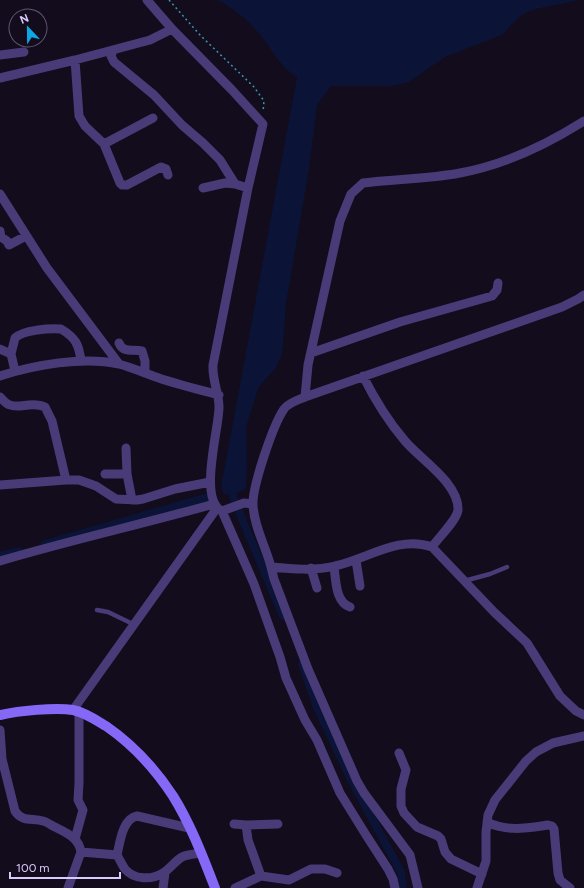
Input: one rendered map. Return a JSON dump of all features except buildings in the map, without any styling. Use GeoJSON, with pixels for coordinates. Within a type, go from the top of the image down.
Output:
{"type":"FeatureCollection","features":[{"type":"Feature","properties":{"kind":"main road"},"geometry":{"type":"LineString","coordinates":[[0,715],[28,711],[76,711],[99,722],[134,748],[173,796],[201,853],[215,888]]}},
{"type":"Feature","properties":{"kind":"street"},"geometry":{"type":"LineString","coordinates":[[147,0],[172,29],[263,124],[248,188],[213,365],[214,378],[219,395],[218,419],[211,468],[210,489],[254,584],[280,657],[284,673],[302,713],[317,740],[340,793],[388,869],[393,879],[395,888]]}},
{"type":"Feature","properties":{"kind":"street"},"geometry":{"type":"LineString","coordinates":[[0,78],[150,40],[172,29]]}},
{"type":"Feature","properties":{"kind":"street"},"geometry":{"type":"LineString","coordinates":[[113,50],[111,56],[114,62],[154,95],[182,125],[220,160],[235,184]]}},
{"type":"Feature","properties":{"kind":"street"},"geometry":{"type":"LineString","coordinates":[[0,55],[24,52]]}},
{"type":"Feature","properties":{"kind":"street"},"geometry":{"type":"LineString","coordinates":[[75,60],[79,116],[85,126],[104,144],[121,185],[127,185],[161,167],[166,169],[168,175]]}},
{"type":"Feature","properties":{"kind":"street"},"geometry":{"type":"LineString","coordinates":[[104,144],[153,118]]}},
{"type":"Feature","properties":{"kind":"street"},"geometry":{"type":"LineString","coordinates":[[305,397],[308,365],[312,353],[340,221],[350,194],[356,188],[363,183],[441,176],[481,168],[534,148],[584,122]]}},
{"type":"Feature","properties":{"kind":"street"},"geometry":{"type":"LineString","coordinates":[[203,188],[225,183],[248,188]]}},
{"type":"Feature","properties":{"kind":"street"},"geometry":{"type":"LineString","coordinates":[[0,194],[46,268],[119,364]]}},
{"type":"Feature","properties":{"kind":"street"},"geometry":{"type":"LineString","coordinates":[[0,231],[1,237],[7,241],[10,249],[26,236]]}},
{"type":"Feature","properties":{"kind":"street"},"geometry":{"type":"LineString","coordinates":[[312,353],[400,322],[492,296],[497,290],[498,283]]}},
{"type":"Feature","properties":{"kind":"street"},"geometry":{"type":"LineString","coordinates":[[418,888],[410,856],[364,793],[355,776],[308,669],[248,504],[276,424],[284,408],[305,397],[562,307],[584,295]]}},
{"type":"Feature","properties":{"kind":"street"},"geometry":{"type":"LineString","coordinates":[[15,371],[11,354],[15,338],[20,334],[61,329],[73,338],[79,348],[81,361]]}},
{"type":"Feature","properties":{"kind":"street"},"geometry":{"type":"LineString","coordinates":[[119,343],[122,349],[142,351],[145,373]]}},
{"type":"Feature","properties":{"kind":"street"},"geometry":{"type":"LineString","coordinates":[[0,349],[11,354]]}},
{"type":"Feature","properties":{"kind":"street"},"geometry":{"type":"LineString","coordinates":[[0,376],[15,371],[44,365],[81,361],[97,362],[119,364],[219,395]]}},
{"type":"Feature","properties":{"kind":"street"},"geometry":{"type":"LineString","coordinates":[[363,376],[377,404],[387,418],[405,441],[441,477],[453,492],[458,512],[455,519],[432,547]]}},
{"type":"Feature","properties":{"kind":"street"},"geometry":{"type":"LineString","coordinates":[[0,397],[8,405],[14,407],[35,404],[45,407],[52,421],[66,480]]}},
{"type":"Feature","properties":{"kind":"street"},"geometry":{"type":"LineString","coordinates":[[126,448],[127,474],[132,500]]}},
{"type":"Feature","properties":{"kind":"street"},"geometry":{"type":"LineString","coordinates":[[105,474],[127,474]]}},
{"type":"Feature","properties":{"kind":"street"},"geometry":{"type":"LineString","coordinates":[[0,485],[66,480],[86,482],[116,498],[143,500],[175,489],[210,482]]}},
{"type":"Feature","properties":{"kind":"street"},"geometry":{"type":"LineString","coordinates":[[0,561],[40,549],[153,521],[248,504]]}},
{"type":"Feature","properties":{"kind":"street"},"geometry":{"type":"LineString","coordinates":[[75,839],[83,810],[78,800],[76,711],[192,542],[220,508]]}},
{"type":"Feature","properties":{"kind":"street"},"geometry":{"type":"LineString","coordinates":[[271,567],[334,567],[393,546],[412,543],[424,544],[432,547],[494,612],[527,643],[560,696],[576,711],[584,716]]}},
{"type":"Feature","properties":{"kind":"street"},"geometry":{"type":"LineString","coordinates":[[356,560],[360,586]]}},
{"type":"Feature","properties":{"kind":"street"},"geometry":{"type":"LineString","coordinates":[[334,567],[341,600],[344,604],[350,607]]}},
{"type":"Feature","properties":{"kind":"street"},"geometry":{"type":"LineString","coordinates":[[311,568],[317,588]]}},
{"type":"Feature","properties":{"kind":"street"},"geometry":{"type":"LineString","coordinates":[[0,730],[2,759],[17,815],[23,819],[44,821],[69,834],[79,845],[81,852],[68,888]]}},
{"type":"Feature","properties":{"kind":"street"},"geometry":{"type":"LineString","coordinates":[[477,888],[486,855],[487,822],[491,807],[530,757],[541,748],[553,743],[584,736]]}},
{"type":"Feature","properties":{"kind":"street"},"geometry":{"type":"LineString","coordinates":[[399,753],[406,770],[401,790],[401,806],[404,813],[417,827],[438,836],[441,839],[445,852],[451,859],[482,874]]}},
{"type":"Feature","properties":{"kind":"street"},"geometry":{"type":"LineString","coordinates":[[189,828],[134,816],[129,820],[124,830],[117,855],[124,868],[134,876],[153,878],[165,873],[176,861],[184,856],[201,853]]}},
{"type":"Feature","properties":{"kind":"street"},"geometry":{"type":"LineString","coordinates":[[487,822],[501,828]]}},
{"type":"Feature","properties":{"kind":"street"},"geometry":{"type":"LineString","coordinates":[[234,824],[278,824]]}},
{"type":"Feature","properties":{"kind":"street"},"geometry":{"type":"LineString","coordinates":[[246,825],[248,840],[261,876]]}},
{"type":"Feature","properties":{"kind":"street"},"geometry":{"type":"LineString","coordinates":[[486,832],[501,828],[523,829],[548,825],[552,826],[554,829],[560,880],[570,888]]}},
{"type":"Feature","properties":{"kind":"street"},"geometry":{"type":"LineString","coordinates":[[81,852],[117,855]]}},
{"type":"Feature","properties":{"kind":"street"},"geometry":{"type":"LineString","coordinates":[[235,888],[261,876],[289,880],[311,869],[325,869],[337,873]]}},
{"type":"Feature","properties":{"kind":"street"},"geometry":{"type":"LineString","coordinates":[[163,888],[165,873]]}},
{"type":"Feature","properties":{"kind":"lane"},"geometry":{"type":"LineString","coordinates":[[464,581],[490,574],[507,567]]}},
{"type":"Feature","properties":{"kind":"lane"},"geometry":{"type":"LineString","coordinates":[[97,610],[108,612],[135,625]]}},
{"type":"Feature","properties":{"kind":"path"},"geometry":{"type":"LineString","coordinates":[[169,0],[201,36],[262,96],[264,104],[263,124]]}},
{"type":"Feature","properties":{"kind":"water"},"geometry":{"type":"Polygon","coordinates":[[[218,0],[580,0],[528,12],[517,19],[502,35],[445,57],[409,82],[391,86],[331,86],[317,105],[309,169],[286,304],[281,357],[275,369],[258,389],[246,428],[246,486],[244,490],[233,495],[224,494],[221,487],[297,77],[281,64],[265,41],[246,20],[230,7],[218,0]]]}},
{"type":"Feature","properties":{"kind":"waterway"},"geometry":{"type":"LineString","coordinates":[[234,486],[234,500],[283,616]]}},
{"type":"Feature","properties":{"kind":"waterway"},"geometry":{"type":"LineString","coordinates":[[45,544],[208,497]]}},
{"type":"Feature","properties":{"kind":"waterway"},"geometry":{"type":"LineString","coordinates":[[0,556],[19,551]]}},
{"type":"Feature","properties":{"kind":"waterway"},"geometry":{"type":"LineString","coordinates":[[302,664],[316,705],[351,780],[401,872],[403,888]]}}]}
